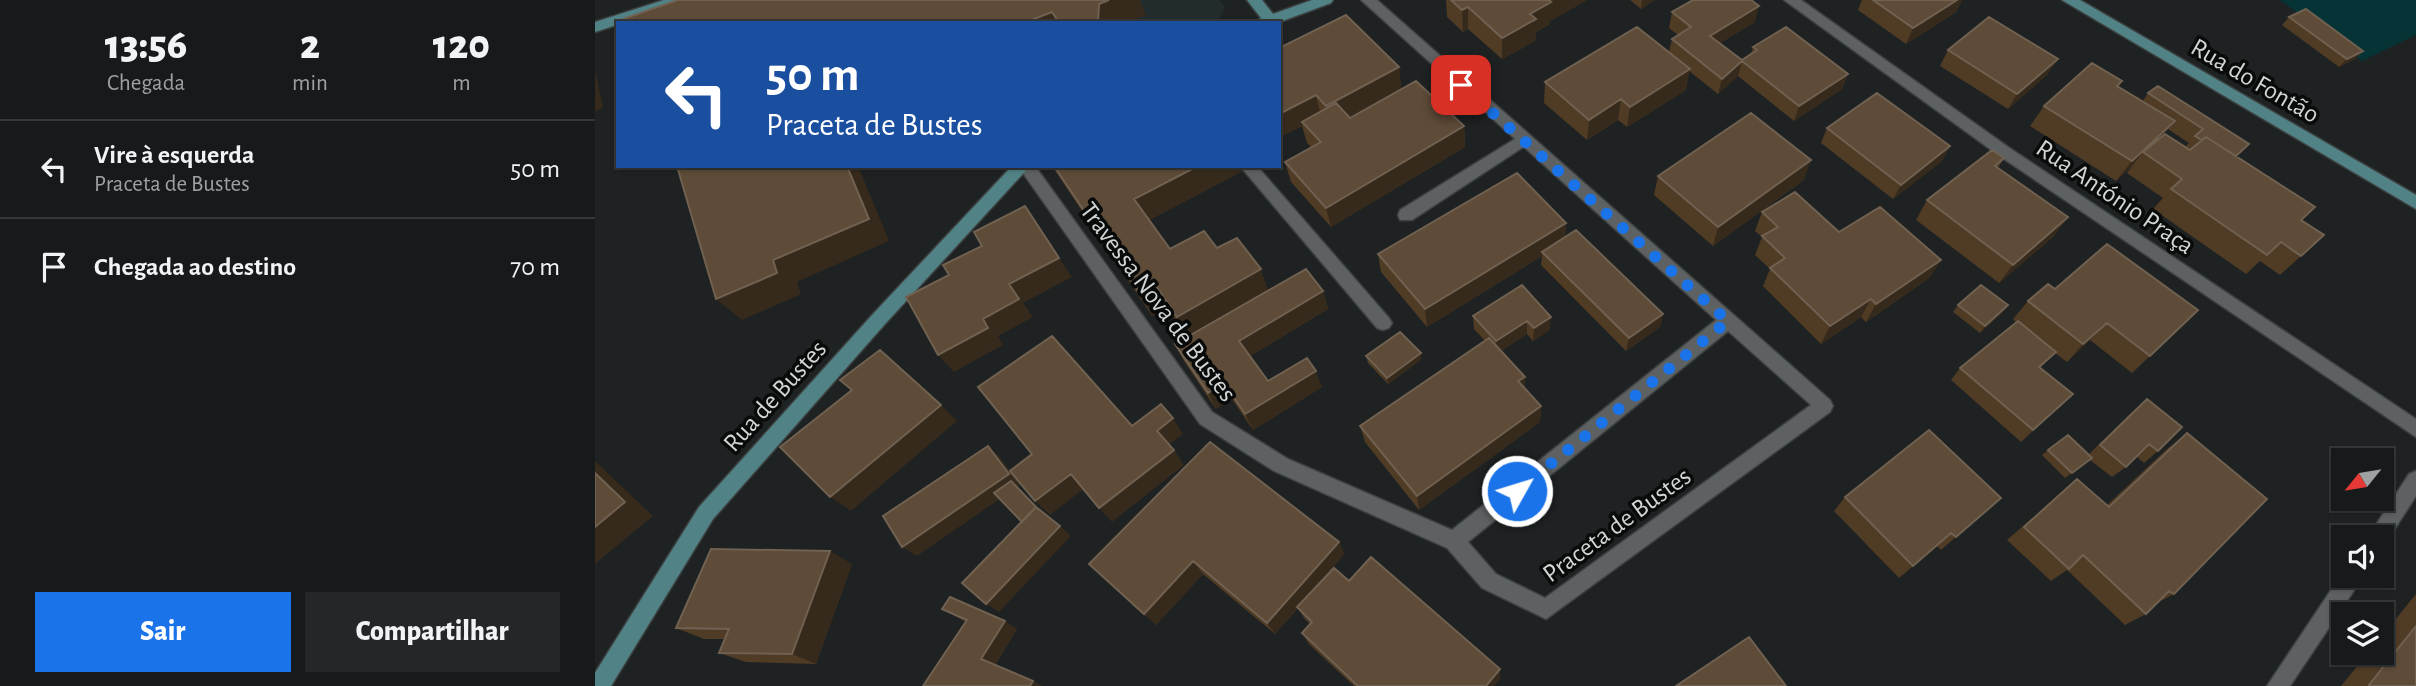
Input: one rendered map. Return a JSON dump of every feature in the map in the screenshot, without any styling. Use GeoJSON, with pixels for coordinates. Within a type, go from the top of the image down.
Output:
{"type":"FeatureCollection","features":[{"type":"Feature","properties":{"kind":"main road"},"geometry":{"type":"LineString","coordinates":[[595,27],[679,0]]}},
{"type":"Feature","properties":{"kind":"main road"},"geometry":{"type":"LineString","coordinates":[[1254,0],[1266,21],[1326,0]]}},
{"type":"Feature","properties":{"kind":"main road","name":"Rua do Fontão"},"geometry":{"type":"LineString","coordinates":[[2069,0],[2416,203]]}},
{"type":"Feature","properties":{"kind":"main road","name":"Rua de Bustes"},"geometry":{"type":"LineString","coordinates":[[599,686],[706,513],[879,319],[1022,168]]}},
{"type":"Feature","properties":{"kind":"street","name":"Praceta de Bustes"},"geometry":{"type":"LineString","coordinates":[[1368,0],[1523,141],[1824,406],[1546,609],[1489,582],[1454,541]]}},
{"type":"Feature","properties":{"kind":"street","name":"Rua António Praça"},"geometry":{"type":"LineString","coordinates":[[1791,0],[2006,153],[2416,429]]}},
{"type":"Feature","properties":{"kind":"street"},"geometry":{"type":"LineString","coordinates":[[1406,215],[1523,141]]}},
{"type":"Feature","properties":{"kind":"street","name":"Travessa Nova de Bustes"},"geometry":{"type":"LineString","coordinates":[[1025,168],[1206,418],[1281,465],[1454,541]]}},
{"type":"Feature","properties":{"kind":"street"},"geometry":{"type":"LineString","coordinates":[[1250,168],[1383,323]]}},
{"type":"Feature","properties":{"kind":"street"},"geometry":{"type":"LineString","coordinates":[[1454,541],[1728,321]]}},
{"type":"Feature","properties":{"kind":"street"},"geometry":{"type":"LineString","coordinates":[[2386,525],[2416,480]]}},
{"type":"Feature","properties":{"kind":"street"},"geometry":{"type":"LineString","coordinates":[[2278,686],[2344,588]]}},
{"type":"Feature","properties":{"kind":"shaded area"},"geometry":{"type":"Polygon","coordinates":[[[854,0],[1219,0],[1225,7],[1218,21],[865,21],[854,0]]]}},
{"type":"Feature","properties":{"kind":"shaded area"},"geometry":{"type":"Polygon","coordinates":[[[2280,0],[2416,0],[2416,35],[2362,61],[2280,0]]]}},
{"type":"Feature","properties":{"kind":"building"},"geometry":{"type":"Polygon","coordinates":[[[678,0],[1109,0],[1099,4],[1098,21],[1058,21],[1052,12],[1029,21],[620,20],[678,0]]]}},
{"type":"Feature","properties":{"kind":"building"},"geometry":{"type":"Polygon","coordinates":[[[1451,0],[1551,2],[1530,14],[1536,19],[1502,38],[1468,7],[1462,10],[1451,0]]]}},
{"type":"Feature","properties":{"kind":"building"},"geometry":{"type":"Polygon","coordinates":[[[1693,0],[1751,0],[1759,6],[1710,36],[1742,60],[1757,50],[1753,47],[1786,27],[1848,74],[1799,106],[1742,61],[1722,79],[1672,39],[1691,27],[1672,12],[1693,0]]]}},
{"type":"Feature","properties":{"kind":"building"},"geometry":{"type":"Polygon","coordinates":[[[1873,0],[1957,0],[1913,28],[1873,0]]]}},
{"type":"Feature","properties":{"kind":"building"},"geometry":{"type":"Polygon","coordinates":[[[2306,9],[2363,51],[2347,59],[2289,17],[2306,9]]]}},
{"type":"Feature","properties":{"kind":"building"},"geometry":{"type":"Polygon","coordinates":[[[1346,15],[1399,67],[1326,106],[1316,95],[1281,113],[1281,47],[1346,15]]]}},
{"type":"Feature","properties":{"kind":"building"},"geometry":{"type":"Polygon","coordinates":[[[1989,17],[2058,59],[2017,94],[1948,50],[1989,17]]]}},
{"type":"Feature","properties":{"kind":"building"},"geometry":{"type":"Polygon","coordinates":[[[1637,27],[1690,69],[1630,107],[1621,99],[1589,120],[1545,82],[1637,27]]]}},
{"type":"Feature","properties":{"kind":"building"},"geometry":{"type":"Polygon","coordinates":[[[2092,63],[2122,81],[2117,86],[2175,121],[2132,161],[2044,106],[2092,63]]]}},
{"type":"Feature","properties":{"kind":"building"},"geometry":{"type":"Polygon","coordinates":[[[1416,81],[1464,126],[1326,208],[1285,162],[1321,142],[1302,122],[1336,103],[1350,118],[1416,81]]]}},
{"type":"Feature","properties":{"kind":"building"},"geometry":{"type":"Polygon","coordinates":[[[2158,86],[2249,144],[2236,156],[2206,137],[2202,140],[2195,136],[2203,129],[2148,93],[2158,86]]]}},
{"type":"Feature","properties":{"kind":"building"},"geometry":{"type":"Polygon","coordinates":[[[1877,93],[1950,146],[1901,185],[1827,128],[1877,93]]]}},
{"type":"Feature","properties":{"kind":"building"},"geometry":{"type":"Polygon","coordinates":[[[1751,113],[1811,160],[1718,227],[1658,176],[1751,113]]]}},
{"type":"Feature","properties":{"kind":"building"},"geometry":{"type":"Polygon","coordinates":[[[2165,134],[2190,150],[2206,137],[2315,207],[2301,220],[2324,235],[2301,256],[2281,242],[2267,255],[2171,189],[2182,179],[2143,152],[2165,134]]]}},
{"type":"Feature","properties":{"kind":"building"},"geometry":{"type":"Polygon","coordinates":[[[1992,150],[2004,158],[1995,166],[2068,217],[2013,265],[1927,200],[1992,150]]]}},
{"type":"Feature","properties":{"kind":"building"},"geometry":{"type":"Polygon","coordinates":[[[678,168],[848,168],[869,219],[773,260],[777,273],[716,299],[678,168]]]}},
{"type":"Feature","properties":{"kind":"building"},"geometry":{"type":"Polygon","coordinates":[[[1055,168],[1194,168],[1134,199],[1170,249],[1204,231],[1217,248],[1237,238],[1261,269],[1177,317],[1156,286],[1140,294],[1055,168]]]}},
{"type":"Feature","properties":{"kind":"building"},"geometry":{"type":"Polygon","coordinates":[[[1517,173],[1566,223],[1425,309],[1378,254],[1517,173]]]}},
{"type":"Feature","properties":{"kind":"building"},"geometry":{"type":"Polygon","coordinates":[[[1795,192],[1839,232],[1880,207],[1941,260],[1876,304],[1871,299],[1830,326],[1770,268],[1785,258],[1762,236],[1778,227],[1762,212],[1795,192]]]}},
{"type":"Feature","properties":{"kind":"building"},"geometry":{"type":"Polygon","coordinates":[[[1025,206],[1059,258],[1009,284],[1019,299],[983,319],[988,328],[938,355],[906,297],[949,275],[943,265],[982,246],[974,232],[1025,206]]]}},
{"type":"Feature","properties":{"kind":"building"},"geometry":{"type":"Polygon","coordinates":[[[1576,230],[1663,314],[1629,338],[1542,252],[1576,230]]]}},
{"type":"Feature","properties":{"kind":"building"},"geometry":{"type":"Polygon","coordinates":[[[2107,244],[2198,310],[2150,356],[2107,323],[2083,344],[2028,301],[2048,284],[2055,289],[2107,244]]]}},
{"type":"Feature","properties":{"kind":"building"},"geometry":{"type":"Polygon","coordinates":[[[1306,269],[1323,291],[1239,341],[1268,381],[1307,358],[1316,371],[1245,414],[1224,383],[1208,393],[1175,344],[1306,269]]]}},
{"type":"Feature","properties":{"kind":"building"},"geometry":{"type":"Polygon","coordinates":[[[1522,285],[1551,317],[1534,328],[1527,321],[1496,341],[1473,316],[1522,285]]]}},
{"type":"Feature","properties":{"kind":"building"},"geometry":{"type":"Polygon","coordinates":[[[1981,285],[2008,305],[1985,326],[1958,305],[1981,285]]]}},
{"type":"Feature","properties":{"kind":"building"},"geometry":{"type":"Polygon","coordinates":[[[2018,321],[2056,352],[2039,367],[2073,394],[2033,430],[1960,368],[2018,321]]]}},
{"type":"Feature","properties":{"kind":"building"},"geometry":{"type":"Polygon","coordinates":[[[1400,332],[1421,353],[1387,378],[1366,356],[1400,332]]]}},
{"type":"Feature","properties":{"kind":"building"},"geometry":{"type":"Polygon","coordinates":[[[1052,336],[1132,426],[1161,404],[1173,418],[1157,431],[1174,450],[1099,508],[1071,474],[1035,501],[1010,471],[1032,454],[978,387],[1052,336]]]}},
{"type":"Feature","properties":{"kind":"building"},"geometry":{"type":"Polygon","coordinates":[[[1489,338],[1525,377],[1518,381],[1541,406],[1417,496],[1360,426],[1489,338]]]}},
{"type":"Feature","properties":{"kind":"building"},"geometry":{"type":"Polygon","coordinates":[[[880,350],[941,405],[830,497],[780,447],[852,390],[840,380],[880,350]]]}},
{"type":"Feature","properties":{"kind":"building"},"geometry":{"type":"Polygon","coordinates":[[[2147,399],[2182,427],[2158,451],[2149,444],[2126,467],[2100,445],[2147,399]]]}},
{"type":"Feature","properties":{"kind":"building"},"geometry":{"type":"Polygon","coordinates":[[[1929,430],[2001,498],[1956,537],[1951,533],[1913,566],[1845,497],[1929,430]]]}},
{"type":"Feature","properties":{"kind":"building"},"geometry":{"type":"Polygon","coordinates":[[[2187,433],[2267,499],[2174,594],[2169,591],[2146,614],[2083,555],[2069,569],[2024,527],[2077,479],[2109,507],[2187,433]]]}},
{"type":"Feature","properties":{"kind":"building"},"geometry":{"type":"Polygon","coordinates":[[[2068,435],[2092,458],[2072,473],[2048,450],[2068,435]]]}},
{"type":"Feature","properties":{"kind":"building"},"geometry":{"type":"Polygon","coordinates":[[[1210,442],[1339,542],[1267,623],[1193,561],[1144,614],[1089,564],[1210,442]]]}},
{"type":"Feature","properties":{"kind":"building"},"geometry":{"type":"Polygon","coordinates":[[[988,446],[1009,474],[902,547],[883,516],[988,446]]]}},
{"type":"Feature","properties":{"kind":"building"},"geometry":{"type":"Polygon","coordinates":[[[595,473],[625,502],[595,527],[595,473]]]}},
{"type":"Feature","properties":{"kind":"building"},"geometry":{"type":"Polygon","coordinates":[[[1011,481],[1039,510],[1036,507],[1022,522],[994,493],[1011,481]]]}},
{"type":"Feature","properties":{"kind":"building"},"geometry":{"type":"Polygon","coordinates":[[[1036,507],[1060,526],[986,604],[962,583],[1036,507]]]}},
{"type":"Feature","properties":{"kind":"building"},"geometry":{"type":"Polygon","coordinates":[[[711,549],[830,551],[792,654],[719,653],[729,629],[676,628],[711,549]]]}},
{"type":"Feature","properties":{"kind":"building"},"geometry":{"type":"Polygon","coordinates":[[[1371,557],[1500,669],[1486,686],[1358,686],[1302,633],[1312,622],[1297,607],[1334,568],[1349,581],[1371,557]]]}},
{"type":"Feature","properties":{"kind":"building"},"geometry":{"type":"Polygon","coordinates":[[[950,597],[1005,621],[981,659],[1033,681],[1030,686],[923,686],[967,620],[942,609],[950,597]]]}},
{"type":"Feature","properties":{"kind":"building"},"geometry":{"type":"Polygon","coordinates":[[[2416,626],[2416,686],[2370,686],[2385,665],[2394,665],[2394,654],[2416,626]]]}},
{"type":"Feature","properties":{"kind":"building"},"geometry":{"type":"Polygon","coordinates":[[[1749,637],[1786,686],[1676,686],[1749,637]]]}},
{"type":"Feature","properties":{"kind":"route"},"geometry":{"type":"LineString","coordinates":[[1461,85],[1728,321],[1517,491]]}}]}
